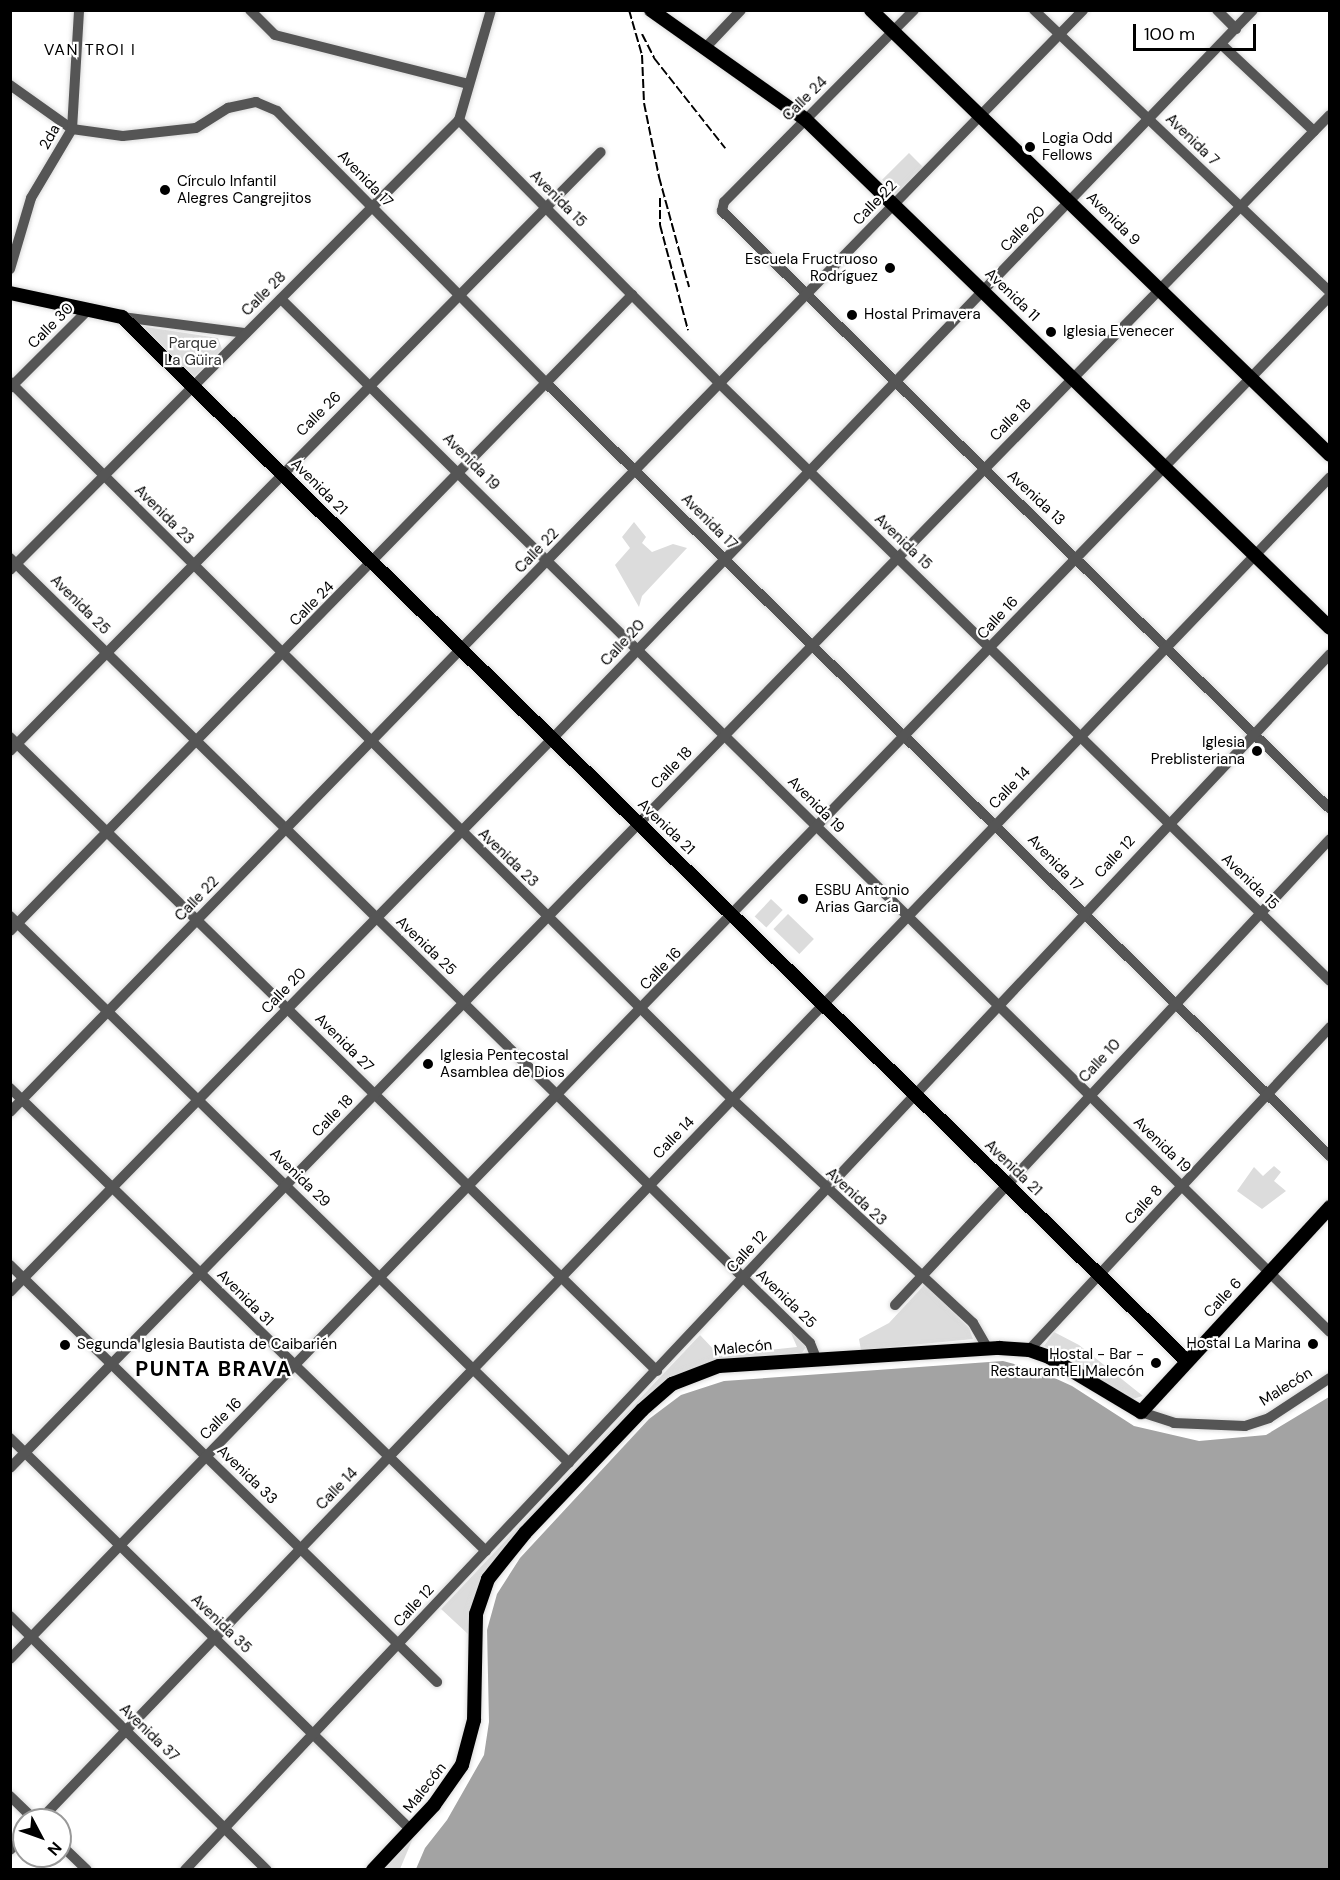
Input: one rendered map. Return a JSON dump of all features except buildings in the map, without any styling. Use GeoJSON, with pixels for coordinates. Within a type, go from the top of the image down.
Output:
{"type":"FeatureCollection","features":[{"type":"Feature","properties":{"kind":"main road","name":"Avenida 11"},"geometry":{"type":"LineString","coordinates":[[651,10],[805,119],[985,291],[1162,467],[1329,628]]}},
{"type":"Feature","properties":{"kind":"main road","name":"Avenida 9"},"geometry":{"type":"LineString","coordinates":[[871,10],[1071,201],[1329,455]]}},
{"type":"Feature","properties":{"kind":"main road"},"geometry":{"type":"LineString","coordinates":[[10,292],[122,317]]}},
{"type":"Feature","properties":{"kind":"main road","name":"Avenida 21"},"geometry":{"type":"LineString","coordinates":[[122,317],[1187,1361]]}},
{"type":"Feature","properties":{"kind":"main road","name":"Calle 6"},"geometry":{"type":"LineString","coordinates":[[1141,1412],[1329,1207]]}},
{"type":"Feature","properties":{"kind":"main road","name":"Malecón"},"geometry":{"type":"LineString","coordinates":[[412,1831],[453,1781],[468,1747],[474,1720],[476,1614],[488,1579],[501,1559],[642,1410],[672,1384],[719,1365],[988,1349],[1029,1350],[1083,1375],[1141,1412]]}},
{"type":"Feature","properties":{"kind":"main road"},"geometry":{"type":"LineString","coordinates":[[374,1869],[412,1831]]}},
{"type":"Feature","properties":{"kind":"street","name":"2da"},"geometry":{"type":"LineString","coordinates":[[10,269],[31,198],[72,129],[80,10]]}},
{"type":"Feature","properties":{"kind":"street"},"geometry":{"type":"LineString","coordinates":[[250,10],[275,35],[469,84]]}},
{"type":"Feature","properties":{"kind":"street","name":"Calle 28"},"geometry":{"type":"LineString","coordinates":[[12,564],[104,476],[459,120],[492,10]]}},
{"type":"Feature","properties":{"kind":"street"},"geometry":{"type":"LineString","coordinates":[[706,47],[741,10]]}},
{"type":"Feature","properties":{"kind":"street","name":"Calle 24"},"geometry":{"type":"LineString","coordinates":[[722,210],[724,202],[914,10]]}},
{"type":"Feature","properties":{"kind":"street","name":"Avenida 7"},"geometry":{"type":"LineString","coordinates":[[1034,10],[1329,294]]}},
{"type":"Feature","properties":{"kind":"street","name":"Calle 22"},"geometry":{"type":"LineString","coordinates":[[10,1112],[721,385],[1083,10]]}},
{"type":"Feature","properties":{"kind":"street"},"geometry":{"type":"LineString","coordinates":[[1217,10],[1236,29]]}},
{"type":"Feature","properties":{"kind":"street","name":"Calle 20"},"geometry":{"type":"LineString","coordinates":[[10,1292],[552,739],[723,558],[985,291],[1253,10]]}},
{"type":"Feature","properties":{"kind":"street"},"geometry":{"type":"LineString","coordinates":[[1222,45],[1314,131]]}},
{"type":"Feature","properties":{"kind":"street","name":"Avenida 17"},"geometry":{"type":"LineString","coordinates":[[10,85],[72,129],[123,136],[170,133],[195,128],[228,108],[256,102],[268,104],[546,383],[812,646],[906,735],[1329,1156]]}},
{"type":"Feature","properties":{"kind":"street","name":"Avenida 15"},"geometry":{"type":"LineString","coordinates":[[459,120],[721,385],[1082,735],[1329,981]]}},
{"type":"Feature","properties":{"kind":"street","name":"Calle 18"},"geometry":{"type":"LineString","coordinates":[[10,1468],[1314,131],[1328,121]]}},
{"type":"Feature","properties":{"kind":"street","name":"Calle 26"},"geometry":{"type":"LineString","coordinates":[[13,744],[107,653],[458,294],[601,152]]}},
{"type":"Feature","properties":{"kind":"street","name":"Avenida 13"},"geometry":{"type":"LineString","coordinates":[[722,210],[984,470],[1077,556],[1329,809]]}},
{"type":"Feature","properties":{"kind":"street","name":"Calle 16"},"geometry":{"type":"LineString","coordinates":[[10,1659],[733,916],[1329,294]]}},
{"type":"Feature","properties":{"kind":"street","name":"Calle 24"},"geometry":{"type":"LineString","coordinates":[[13,923],[107,832],[373,564],[632,296]]}},
{"type":"Feature","properties":{"kind":"street","name":"Avenida 19"},"geometry":{"type":"LineString","coordinates":[[281,299],[371,384],[1329,1332]]}},
{"type":"Feature","properties":{"kind":"street","name":"Calle 30"},"geometry":{"type":"LineString","coordinates":[[12,385],[88,310]]}},
{"type":"Feature","properties":{"kind":"street"},"geometry":{"type":"LineString","coordinates":[[122,317],[246,333]]}},
{"type":"Feature","properties":{"kind":"street","name":"Avenida 23"},"geometry":{"type":"LineString","coordinates":[[12,385],[732,1099],[825,1189],[973,1323],[988,1349]]}},
{"type":"Feature","properties":{"kind":"street","name":"Calle 14"},"geometry":{"type":"LineString","coordinates":[[50,1808],[1329,477]]}},
{"type":"Feature","properties":{"kind":"street","name":"Avenida 25"},"geometry":{"type":"LineString","coordinates":[[12,564],[107,653],[810,1343],[816,1358]]}},
{"type":"Feature","properties":{"kind":"street","name":"Calle 12"},"geometry":{"type":"LineString","coordinates":[[185,1869],[657,1371],[998,1003],[1329,654]]}},
{"type":"Feature","properties":{"kind":"street","name":"Avenida 27"},"geometry":{"type":"LineString","coordinates":[[13,744],[198,920],[657,1371]]}},
{"type":"Feature","properties":{"kind":"street","name":"Calle 10"},"geometry":{"type":"LineString","coordinates":[[895,1305],[1329,839]]}},
{"type":"Feature","properties":{"kind":"street","name":"Avenida 29"},"geometry":{"type":"LineString","coordinates":[[13,923],[109,1012],[569,1463]]}},
{"type":"Feature","properties":{"kind":"street","name":"Calle 8"},"geometry":{"type":"LineString","coordinates":[[1029,1350],[1329,1027]]}},
{"type":"Feature","properties":{"kind":"street","name":"Avenida 31"},"geometry":{"type":"LineString","coordinates":[[10,1088],[293,1367],[486,1551]]}},
{"type":"Feature","properties":{"kind":"street","name":"Avenida 33"},"geometry":{"type":"LineString","coordinates":[[10,1265],[437,1682]]}},
{"type":"Feature","properties":{"kind":"street","name":"Malecón"},"geometry":{"type":"LineString","coordinates":[[1141,1412],[1174,1423],[1245,1426],[1269,1418],[1329,1378]]}},
{"type":"Feature","properties":{"kind":"street","name":"Avenida 35"},"geometry":{"type":"LineString","coordinates":[[10,1438],[412,1831]]}},
{"type":"Feature","properties":{"kind":"street","name":"Avenida 37"},"geometry":{"type":"LineString","coordinates":[[10,1616],[267,1869]]}},
{"type":"Feature","properties":{"kind":"street"},"geometry":{"type":"LineString","coordinates":[[10,1796],[24,1808]]}},
{"type":"Feature","properties":{"kind":"street"},"geometry":{"type":"LineString","coordinates":[[72,1855],[87,1869]]}},
{"type":"Feature","properties":{"kind":"green space"},"geometry":{"type":"Polygon","coordinates":[[[909,153],[923,167],[896,194],[882,180],[909,153]]]}},
{"type":"Feature","properties":{"kind":"green space","name":"Parque La Güira"},"geometry":{"type":"Polygon","coordinates":[[[146,327],[218,338],[222,349],[193,378],[144,332],[146,327]]]}},
{"type":"Feature","properties":{"kind":"green space"},"geometry":{"type":"Polygon","coordinates":[[[634,522],[646,537],[642,543],[652,552],[673,544],[687,548],[642,596],[639,607],[615,565],[630,548],[622,537],[634,522]]]}},
{"type":"Feature","properties":{"kind":"green space"},"geometry":{"type":"Polygon","coordinates":[[[771,899],[783,910],[766,927],[755,917],[771,899]]]}},
{"type":"Feature","properties":{"kind":"green space"},"geometry":{"type":"Polygon","coordinates":[[[788,914],[814,939],[799,954],[773,929],[788,914]]]}},
{"type":"Feature","properties":{"kind":"green space"},"geometry":{"type":"Polygon","coordinates":[[[1274,1166],[1281,1172],[1274,1181],[1286,1191],[1262,1209],[1237,1191],[1254,1167],[1263,1176],[1274,1166]]]}},
{"type":"Feature","properties":{"kind":"green space"},"geometry":{"type":"Polygon","coordinates":[[[925,1284],[969,1328],[973,1339],[861,1350],[859,1339],[889,1323],[925,1284]]]}},
{"type":"Feature","properties":{"kind":"green space"},"geometry":{"type":"Polygon","coordinates":[[[795,1331],[806,1347],[802,1353],[722,1360],[682,1373],[537,1513],[470,1616],[468,1634],[441,1609],[700,1335],[717,1353],[726,1352],[733,1345],[740,1351],[745,1346],[759,1351],[797,1347],[791,1333],[795,1331]]]}},
{"type":"Feature","properties":{"kind":"green space"},"geometry":{"type":"Polygon","coordinates":[[[1054,1332],[1079,1345],[1143,1396],[1129,1400],[1073,1360],[1044,1346],[1054,1332]]]}},
{"type":"Feature","properties":{"kind":"green space"},"geometry":{"type":"Polygon","coordinates":[[[413,1838],[400,1869],[383,1869],[413,1838]]]}},
{"type":"Feature","properties":{"kind":"shaded area"},"geometry":{"type":"Polygon","coordinates":[[[1003,1361],[1037,1370],[1072,1386],[1134,1426],[1199,1441],[1266,1435],[1329,1397],[1329,1869],[416,1869],[425,1848],[447,1820],[484,1755],[489,1722],[487,1630],[497,1594],[520,1558],[649,1419],[681,1395],[724,1381],[1003,1361]]]}},
{"type":"Feature","properties":{"kind":"railway"},"geometry":{"type":"LineString","coordinates":[[629,10],[642,55],[644,103],[659,177],[689,287]]}},
{"type":"Feature","properties":{"kind":"railway"},"geometry":{"type":"LineString","coordinates":[[642,34],[654,58],[725,148]]}},
{"type":"Feature","properties":{"kind":"railway"},"geometry":{"type":"LineString","coordinates":[[660,198],[660,225],[688,330]]}},
{"type":"Feature","properties":{"kind":"place","name":"Logia Odd Fellows"},"geometry":{"type":"Point","coordinates":[1030,147]}},
{"type":"Feature","properties":{"kind":"place","name":"Círculo Infantil Alegres Cangrejitos"},"geometry":{"type":"Point","coordinates":[165,190]}},
{"type":"Feature","properties":{"kind":"place","name":"Escuela Fructruoso Rodríguez"},"geometry":{"type":"Point","coordinates":[890,268]}},
{"type":"Feature","properties":{"kind":"place","name":"Hostal Primavera"},"geometry":{"type":"Point","coordinates":[852,315]}},
{"type":"Feature","properties":{"kind":"place","name":"Iglesia Evenecer"},"geometry":{"type":"Point","coordinates":[1051,332]}},
{"type":"Feature","properties":{"kind":"place","name":"Iglesia Preblisteriana"},"geometry":{"type":"Point","coordinates":[1257,751]}},
{"type":"Feature","properties":{"kind":"place","name":"ESBU Antonio Arias García"},"geometry":{"type":"Point","coordinates":[803,899]}},
{"type":"Feature","properties":{"kind":"place","name":"Iglesia Pentecostal Asamblea de Dios"},"geometry":{"type":"Point","coordinates":[428,1064]}},
{"type":"Feature","properties":{"kind":"place","name":"Hostal La Marina"},"geometry":{"type":"Point","coordinates":[1313,1344]}},
{"type":"Feature","properties":{"kind":"place","name":"Segunda Iglesia Bautista de Caibarién"},"geometry":{"type":"Point","coordinates":[65,1345]}},
{"type":"Feature","properties":{"kind":"place","name":"Hostal - Bar - Restaurant El Malecón"},"geometry":{"type":"Point","coordinates":[1156,1363]}},
{"type":"Feature","properties":{"kind":"district","name":"VAN TROI I"},"geometry":{"type":"Point","coordinates":[90,50]}},
{"type":"Feature","properties":{"kind":"district","name":"PUNTA BRAVA"},"geometry":{"type":"Point","coordinates":[214,1369]}}]}
